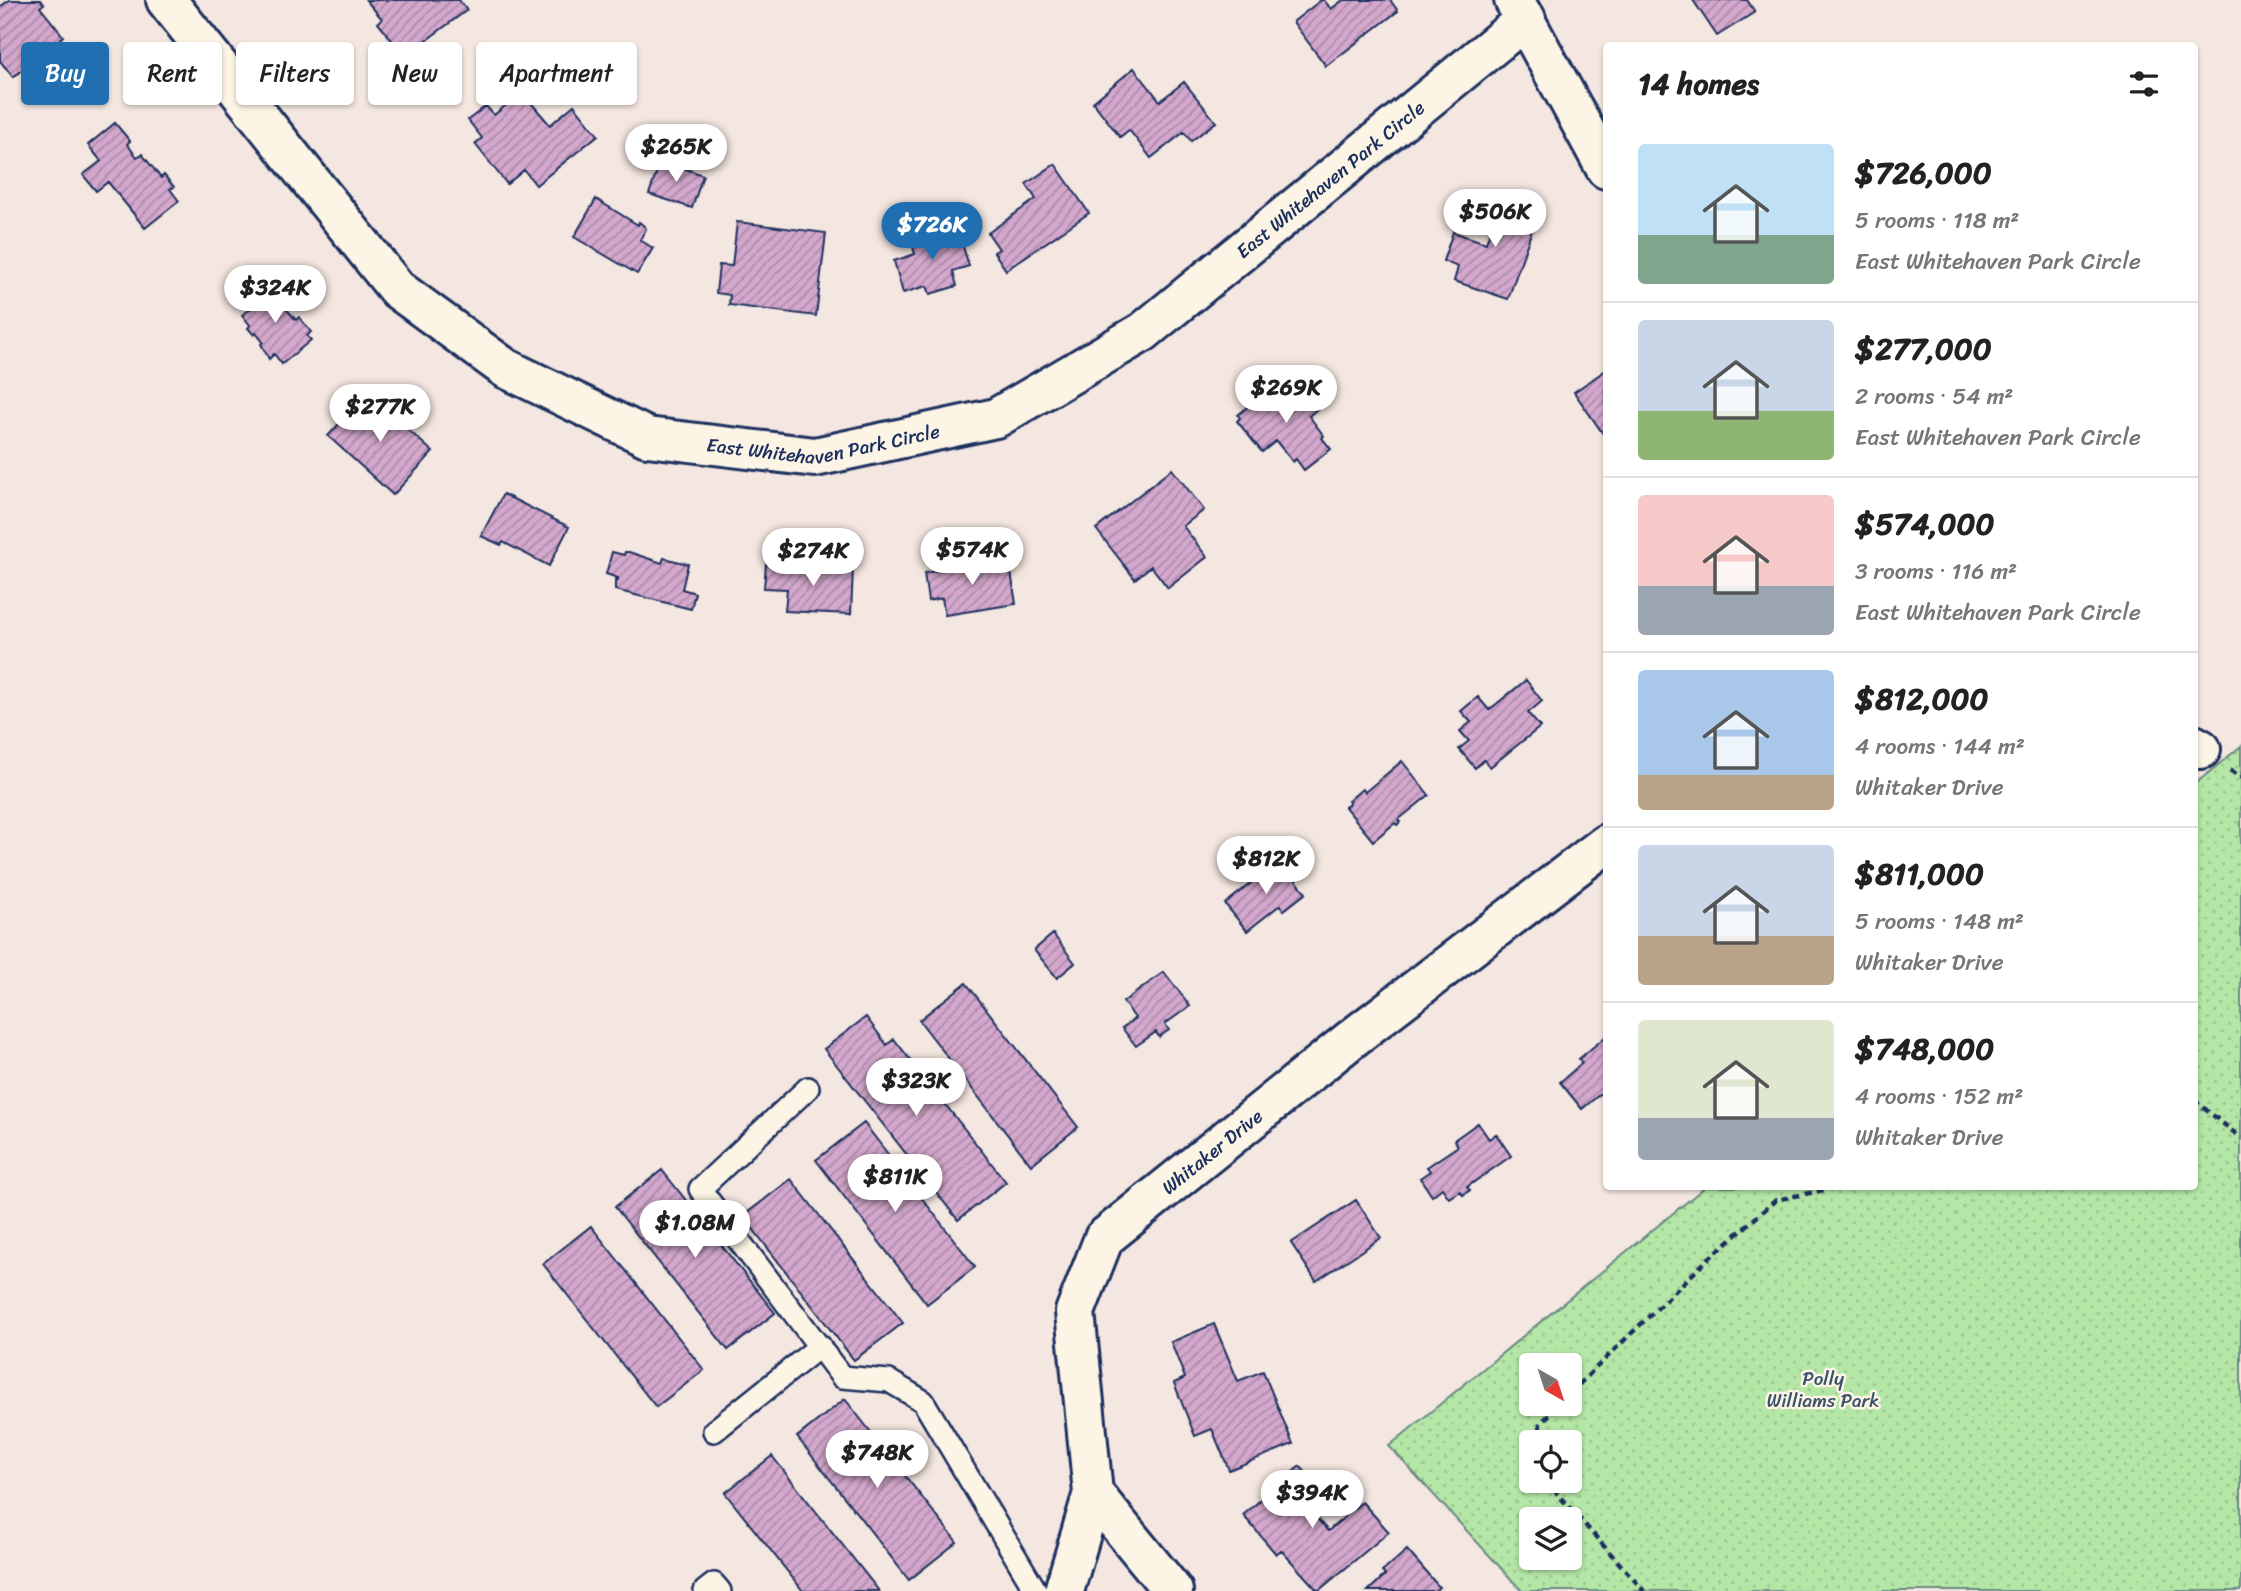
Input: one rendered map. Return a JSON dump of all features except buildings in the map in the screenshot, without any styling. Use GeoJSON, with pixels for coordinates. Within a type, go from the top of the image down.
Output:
{"type":"FeatureCollection","features":[{"type":"Feature","properties":{"kind":"street","name":"East Whitehaven Park Circle"},"geometry":{"type":"LineString","coordinates":[[166,0],[397,289],[505,368],[647,437],[816,457],[996,418],[1143,332],[1520,10]]}},
{"type":"Feature","properties":{"kind":"street"},"geometry":{"type":"LineString","coordinates":[[1520,10],[1603,163]]}},
{"type":"Feature","properties":{"kind":"street","name":"Whitaker Drive"},"geometry":{"type":"LineString","coordinates":[[1065,1591],[1093,1493],[1075,1312],[1104,1238],[1354,1037],[1603,846]]}},
{"type":"Feature","properties":{"kind":"street"},"geometry":{"type":"LineString","coordinates":[[1093,1493],[1173,1591]]}},
{"type":"Feature","properties":{"kind":"lane"},"geometry":{"type":"LineString","coordinates":[[808,1088],[700,1189],[842,1377],[889,1381],[923,1401],[1036,1591]]}},
{"type":"Feature","properties":{"kind":"lane"},"geometry":{"type":"LineString","coordinates":[[714,1431],[820,1346]]}},
{"type":"Feature","properties":{"kind":"lane"},"geometry":{"type":"LineString","coordinates":[[705,1591],[714,1584],[720,1591]]}},
{"type":"Feature","properties":{"kind":"path"},"geometry":{"type":"LineString","coordinates":[[2198,1100],[2241,1138]]}},
{"type":"Feature","properties":{"kind":"path"},"geometry":{"type":"LineString","coordinates":[[1582,1381],[1707,1260],[1776,1200],[1824,1190]]}},
{"type":"Feature","properties":{"kind":"path"},"geometry":{"type":"LineString","coordinates":[[1557,1493],[1644,1591]]}},
{"type":"Feature","properties":{"kind":"green space","name":"Polly Williams Park"},"geometry":{"type":"Polygon","coordinates":[[[2241,746],[2241,1591],[1522,1591],[1389,1446],[1701,1190],[2198,1190],[2198,782],[2241,746]]]}}]}
